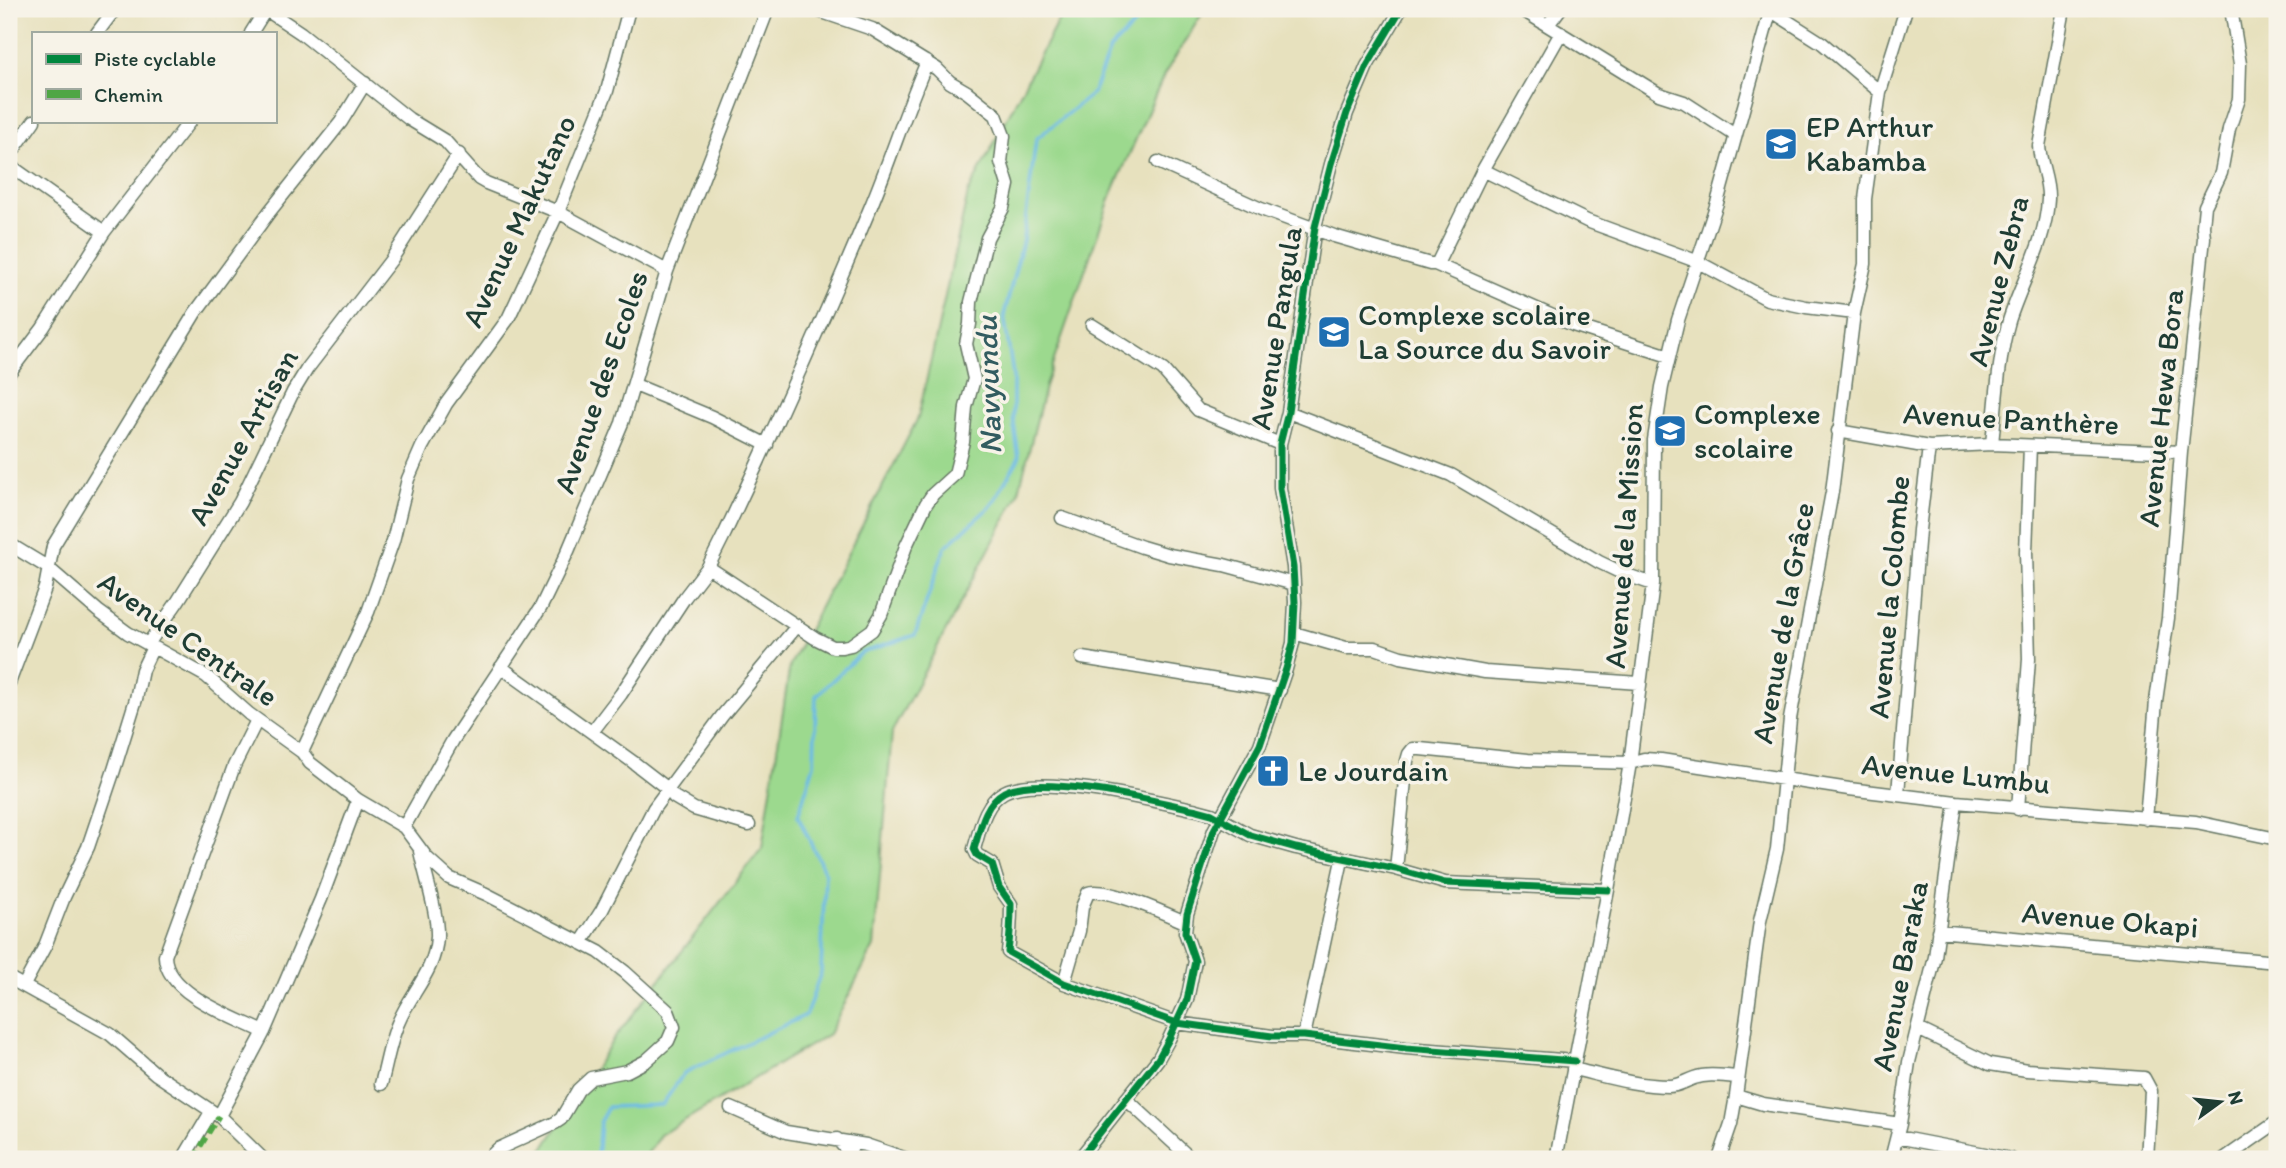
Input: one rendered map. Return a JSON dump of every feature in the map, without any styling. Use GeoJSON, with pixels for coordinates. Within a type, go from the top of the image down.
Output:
{"type":"FeatureCollection","features":[{"type":"Feature","properties":{"kind":"street"},"geometry":{"type":"LineString","coordinates":[[98,32],[115,9]]}},
{"type":"Feature","properties":{"kind":"street"},"geometry":{"type":"LineString","coordinates":[[252,32],[266,9],[301,33],[409,119],[445,141],[460,154],[479,179],[558,212],[667,271]]}},
{"type":"Feature","properties":{"kind":"street","name":"Avenue Makutano"},"geometry":{"type":"LineString","coordinates":[[302,752],[368,612],[393,541],[408,479],[422,447],[446,404],[509,319],[558,212],[607,91],[629,9]]}},
{"type":"Feature","properties":{"kind":"street","name":"Avenue des Ecoles"},"geometry":{"type":"LineString","coordinates":[[404,827],[453,740],[541,607],[609,458],[635,385],[667,271],[768,9]]}},
{"type":"Feature","properties":{"kind":"street"},"geometry":{"type":"LineString","coordinates":[[708,567],[833,647],[851,645],[872,631],[894,584],[906,545],[923,511],[933,494],[955,474],[960,460],[966,407],[974,379],[966,344],[971,302],[984,257],[986,238],[1003,208],[1008,185],[1001,162],[1004,136],[996,115],[927,62],[872,29],[813,9]]}},
{"type":"Feature","properties":{"kind":"street","name":"Avenue Pangula"},"geometry":{"type":"LineString","coordinates":[[1079,1159],[1163,1051],[1187,1000],[1194,966],[1185,922],[1220,818],[1250,767],[1280,690],[1293,633],[1294,584],[1281,496],[1280,444],[1288,412],[1315,227],[1347,113],[1367,66],[1401,9]]}},
{"type":"Feature","properties":{"kind":"street"},"geometry":{"type":"LineString","coordinates":[[1521,9],[1659,94],[1684,102],[1735,135]]}},
{"type":"Feature","properties":{"kind":"street"},"geometry":{"type":"LineString","coordinates":[[1548,25],[1560,9]]}},
{"type":"Feature","properties":{"kind":"street"},"geometry":{"type":"LineString","coordinates":[[1771,9],[1822,43],[1880,92]]}},
{"type":"Feature","properties":{"kind":"street","name":"Avenue de la Mission"},"geometry":{"type":"LineString","coordinates":[[1556,1159],[1630,763],[1653,584],[1654,440],[1669,356],[1696,261],[1717,203],[1771,9]]}},
{"type":"Feature","properties":{"kind":"street","name":"Avenue de la Grâce"},"geometry":{"type":"LineString","coordinates":[[1719,1159],[1731,1124],[1736,1096],[1760,921],[1777,849],[1790,719],[1832,492],[1854,313],[1866,264],[1866,200],[1880,92],[1906,9]]}},
{"type":"Feature","properties":{"kind":"street","name":"Avenue Zebra"},"geometry":{"type":"LineString","coordinates":[[1992,444],[2009,323],[2037,249],[2046,212],[2047,185],[2039,146],[2064,9]]}},
{"type":"Feature","properties":{"kind":"street","name":"Avenue Hewa Bora"},"geometry":{"type":"LineString","coordinates":[[2146,819],[2156,701],[2168,618],[2205,206],[2221,173],[2229,130],[2239,99],[2241,65],[2231,9]]}},
{"type":"Feature","properties":{"kind":"street"},"geometry":{"type":"LineString","coordinates":[[1435,264],[1441,260],[1483,170],[1561,33]]}},
{"type":"Feature","properties":{"kind":"street"},"geometry":{"type":"LineString","coordinates":[[592,732],[708,567],[767,444],[862,227],[927,62]]}},
{"type":"Feature","properties":{"kind":"street"},"geometry":{"type":"LineString","coordinates":[[9,683],[45,588],[52,546],[195,313],[270,211],[341,122],[365,83]]}},
{"type":"Feature","properties":{"kind":"street"},"geometry":{"type":"LineString","coordinates":[[9,156],[33,122]]}},
{"type":"Feature","properties":{"kind":"street"},"geometry":{"type":"LineString","coordinates":[[9,373],[43,328],[104,232],[189,122]]}},
{"type":"Feature","properties":{"kind":"street","name":"Avenue Artisan"},"geometry":{"type":"LineString","coordinates":[[24,985],[45,946],[88,847],[136,699],[150,645],[240,502],[300,380],[391,260],[460,154]]}},
{"type":"Feature","properties":{"kind":"street"},"geometry":{"type":"LineString","coordinates":[[1158,162],[1261,209],[1334,236],[1435,264],[1573,325],[1669,356]]}},
{"type":"Feature","properties":{"kind":"street"},"geometry":{"type":"LineString","coordinates":[[9,165],[104,232]]}},
{"type":"Feature","properties":{"kind":"street"},"geometry":{"type":"LineString","coordinates":[[1483,170],[1587,221],[1696,261],[1767,299],[1854,313]]}},
{"type":"Feature","properties":{"kind":"street"},"geometry":{"type":"LineString","coordinates":[[1092,325],[1163,370],[1198,410],[1280,444]]}},
{"type":"Feature","properties":{"kind":"street"},"geometry":{"type":"LineString","coordinates":[[635,385],[712,417],[767,444]]}},
{"type":"Feature","properties":{"kind":"street"},"geometry":{"type":"LineString","coordinates":[[1288,412],[1451,475],[1576,549],[1624,574],[1653,584]]}},
{"type":"Feature","properties":{"kind":"street","name":"Avenue Panthère"},"geometry":{"type":"LineString","coordinates":[[1838,431],[1929,447],[1992,444],[2181,452]]}},
{"type":"Feature","properties":{"kind":"street"},"geometry":{"type":"LineString","coordinates":[[2018,809],[2029,659],[2026,552],[2030,446]]}},
{"type":"Feature","properties":{"kind":"street","name":"Avenue la Colombe"},"geometry":{"type":"LineString","coordinates":[[1898,794],[1919,530],[1929,447]]}},
{"type":"Feature","properties":{"kind":"street"},"geometry":{"type":"LineString","coordinates":[[1062,518],[1170,555],[1224,565],[1294,584]]}},
{"type":"Feature","properties":{"kind":"street","name":"Avenue Centrale"},"geometry":{"type":"LineString","coordinates":[[9,544],[47,567],[99,611],[150,645],[205,676],[358,800],[404,827]]}},
{"type":"Feature","properties":{"kind":"street"},"geometry":{"type":"LineString","coordinates":[[581,943],[602,911],[654,808],[722,716],[797,626]]}},
{"type":"Feature","properties":{"kind":"street"},"geometry":{"type":"LineString","coordinates":[[1293,633],[1346,648],[1375,648],[1401,657],[1485,673],[1639,683]]}},
{"type":"Feature","properties":{"kind":"street"},"geometry":{"type":"LineString","coordinates":[[1082,658],[1280,690]]}},
{"type":"Feature","properties":{"kind":"street"},"geometry":{"type":"LineString","coordinates":[[501,667],[668,789],[674,797],[694,809],[749,825]]}},
{"type":"Feature","properties":{"kind":"street"},"geometry":{"type":"LineString","coordinates":[[257,720],[234,766],[165,956],[165,967],[192,996],[264,1032]]}},
{"type":"Feature","properties":{"kind":"street","name":"Avenue Lumbu"},"geometry":{"type":"LineString","coordinates":[[1396,869],[1407,761],[1413,749],[1528,760],[1630,763],[1661,760],[1956,802],[2196,822],[2277,839]]}},
{"type":"Feature","properties":{"kind":"street"},"geometry":{"type":"LineString","coordinates":[[1608,890],[1451,883],[1396,869],[1342,860],[1250,835],[1212,814],[1180,806],[1050,786],[1022,786],[1003,793],[993,801],[985,815],[974,849],[979,857],[992,864],[999,887],[1011,904],[1009,953],[1064,983],[1177,1023],[1272,1036],[1574,1065],[1611,1078],[1669,1086],[1707,1075],[1737,1077]]}},
{"type":"Feature","properties":{"kind":"street"},"geometry":{"type":"LineString","coordinates":[[183,1159],[215,1114],[264,1032],[321,899],[358,800]]}},
{"type":"Feature","properties":{"kind":"street","name":"Avenue Baraka"},"geometry":{"type":"LineString","coordinates":[[1891,1159],[1900,1124],[1909,1062],[1931,979],[1956,802]]}},
{"type":"Feature","properties":{"kind":"street"},"geometry":{"type":"LineString","coordinates":[[404,827],[437,870],[599,952],[625,971],[668,1011],[674,1022],[671,1036],[646,1060],[626,1071],[591,1078],[578,1090],[561,1119],[545,1129],[498,1149],[488,1159]]}},
{"type":"Feature","properties":{"kind":"street"},"geometry":{"type":"LineString","coordinates":[[381,1084],[399,1021],[426,976],[436,946],[436,929],[418,844]]}},
{"type":"Feature","properties":{"kind":"street"},"geometry":{"type":"LineString","coordinates":[[1304,1037],[1342,860]]}},
{"type":"Feature","properties":{"kind":"street"},"geometry":{"type":"LineString","coordinates":[[1064,983],[1079,931],[1082,907],[1088,893],[1098,891],[1119,897],[1162,911],[1185,922]]}},
{"type":"Feature","properties":{"kind":"street","name":"Avenue Okapi"},"geometry":{"type":"LineString","coordinates":[[1938,931],[2277,962]]}},
{"type":"Feature","properties":{"kind":"street"},"geometry":{"type":"LineString","coordinates":[[9,978],[110,1034],[156,1074],[215,1114],[263,1159]]}},
{"type":"Feature","properties":{"kind":"street"},"geometry":{"type":"LineString","coordinates":[[1918,1029],[1990,1064],[2028,1070],[2144,1078],[2151,1091],[2147,1159]]}},
{"type":"Feature","properties":{"kind":"street"},"geometry":{"type":"LineString","coordinates":[[1736,1096],[1763,1104],[1900,1124]]}},
{"type":"Feature","properties":{"kind":"street"},"geometry":{"type":"LineString","coordinates":[[1126,1099],[1191,1159]]}},
{"type":"Feature","properties":{"kind":"street"},"geometry":{"type":"LineString","coordinates":[[731,1108],[786,1132],[866,1144],[907,1159]]}},
{"type":"Feature","properties":{"kind":"street"},"geometry":{"type":"LineString","coordinates":[[2224,1159],[2277,1122]]}},
{"type":"Feature","properties":{"kind":"street"},"geometry":{"type":"LineString","coordinates":[[1897,1138],[2011,1159]]}},
{"type":"Feature","properties":{"kind":"street"},"geometry":{"type":"LineString","coordinates":[[836,1139],[855,1159]]}},
{"type":"Feature","properties":{"kind":"green space"},"geometry":{"type":"Polygon","coordinates":[[[1064,9],[1205,9],[1164,75],[1111,196],[1046,383],[1018,495],[892,732],[874,946],[829,1034],[660,1135],[644,1159],[537,1159],[613,1040],[762,848],[790,665],[918,418],[968,193],[1064,9]]]}},
{"type":"Feature","properties":{"kind":"waterway","name":"Navyundu"},"geometry":{"type":"LineString","coordinates":[[597,1159],[600,1121],[608,1107],[662,1105],[684,1073],[806,1015],[821,972],[825,873],[798,816],[814,764],[816,696],[861,653],[915,635],[945,547],[991,506],[1019,458],[1013,418],[1013,375],[1004,315],[1023,240],[1036,139],[1093,93],[1110,49],[1150,9]]}},
{"type":"Feature","properties":{"kind":"marked path"},"geometry":{"type":"LineString","coordinates":[[193,1159],[219,1116]]}},
{"type":"Feature","properties":{"kind":"cycle path"},"geometry":{"type":"LineString","coordinates":[[1079,1159],[1158,1059],[1187,1000],[1195,961],[1185,932],[1187,914],[1214,830],[1260,745],[1286,669],[1293,643],[1295,602],[1293,567],[1280,488],[1280,444],[1288,412],[1315,227],[1347,113],[1367,66],[1401,9]]}},
{"type":"Feature","properties":{"kind":"cycle path"},"geometry":{"type":"LineString","coordinates":[[1575,1061],[1406,1048],[1304,1036],[1272,1036],[1177,1023],[1064,983],[1008,952],[1011,904],[999,887],[992,864],[977,855],[974,849],[987,810],[1004,792],[1021,787],[1070,787],[1127,795],[1197,810],[1212,814],[1250,835],[1445,883],[1608,890]]}},
{"type":"Feature","properties":{"kind":"place","name":"EP Arthur Kabamba"},"geometry":{"type":"Point","coordinates":[1781,144]}},
{"type":"Feature","properties":{"kind":"place","name":"Complexe scolaire La Source du Savoir"},"geometry":{"type":"Point","coordinates":[1334,332]}},
{"type":"Feature","properties":{"kind":"place","name":"Complexe scolaire"},"geometry":{"type":"Point","coordinates":[1670,431]}},
{"type":"Feature","properties":{"kind":"place","name":"Le Jourdain"},"geometry":{"type":"Point","coordinates":[1273,771]}}]}
